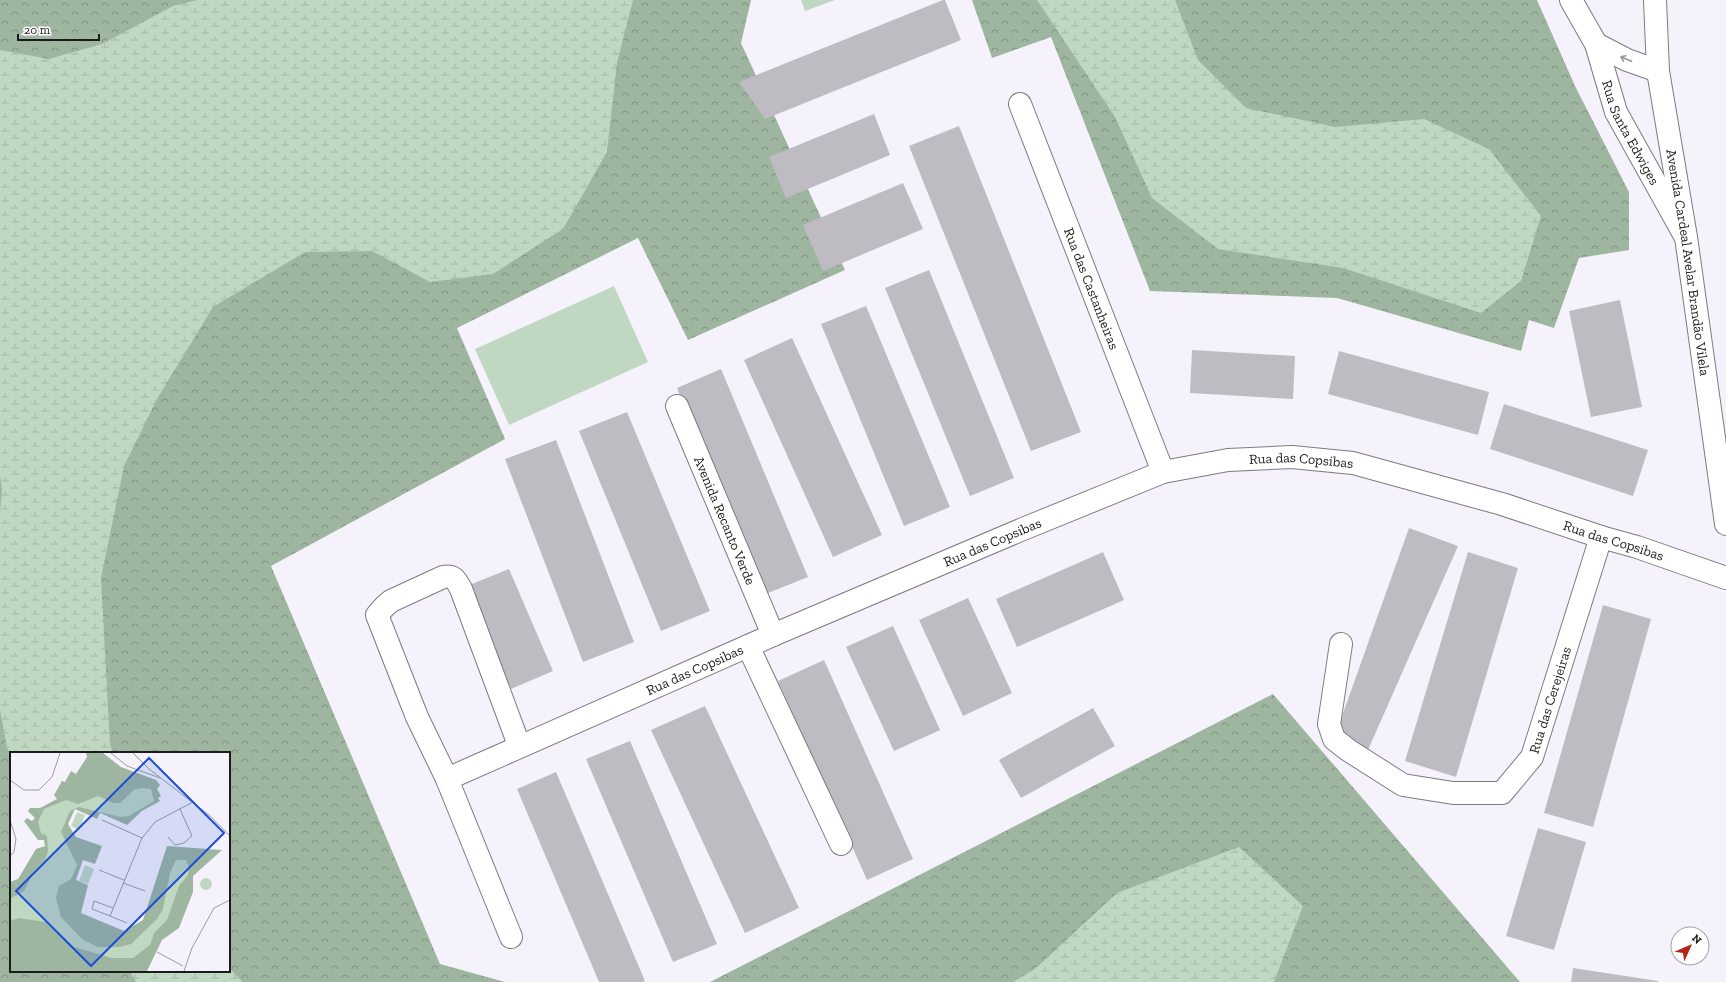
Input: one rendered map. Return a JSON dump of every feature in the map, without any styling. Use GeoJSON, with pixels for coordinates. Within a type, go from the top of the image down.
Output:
{"type":"FeatureCollection","features":[{"type":"Feature","properties":{"kind":"street","name":"Rua Santa Edwiges"},"geometry":{"type":"LineString","coordinates":[[1571,0],[1596,44],[1616,112],[1686,237]]}},
{"type":"Feature","properties":{"kind":"street","name":"Avenida Cardeal Avelar Brandão Vilela"},"geometry":{"type":"LineString","coordinates":[[1655,0],[1658,71],[1686,237],[1726,524]]}},
{"type":"Feature","properties":{"kind":"street","name":"Rua Santa Edwiges"},"geometry":{"type":"LineString","coordinates":[[1596,44],[1627,60],[1658,71]]}},
{"type":"Feature","properties":{"kind":"street","name":"Rua das Castanheiras"},"geometry":{"type":"LineString","coordinates":[[1020,104],[1163,472]]}},
{"type":"Feature","properties":{"kind":"street","name":"Avenida Recanto Verde"},"geometry":{"type":"LineString","coordinates":[[677,406],[773,635]]}},
{"type":"Feature","properties":{"kind":"street","name":"Rua das Copsibas"},"geometry":{"type":"LineString","coordinates":[[446,778],[773,635],[1023,529],[1163,472],[1228,460],[1292,457],[1353,463],[1502,504],[1601,537],[1637,547],[1726,578]]}},
{"type":"Feature","properties":{"kind":"street","name":"Rua das Cerejeiras"},"geometry":{"type":"LineString","coordinates":[[1341,644],[1329,724],[1334,739],[1348,750],[1403,785],[1453,793],[1502,793],[1532,757],[1601,537]]}},
{"type":"Feature","properties":{"kind":"street"},"geometry":{"type":"LineString","coordinates":[[511,937],[446,778],[417,717],[378,615],[385,606],[391,601],[443,577],[450,576],[456,578],[519,746]]}},
{"type":"Feature","properties":{"kind":"street"},"geometry":{"type":"LineString","coordinates":[[748,646],[841,844]]}},
{"type":"Feature","properties":{"kind":"green space"},"geometry":{"type":"Polygon","coordinates":[[[0,0],[751,0],[741,43],[845,270],[688,340],[638,238],[457,328],[505,439],[271,566],[440,964],[505,982],[0,982],[0,0]]]}},
{"type":"Feature","properties":{"kind":"green space"},"geometry":{"type":"Polygon","coordinates":[[[197,0],[633,0],[617,63],[607,152],[563,229],[493,274],[430,282],[372,251],[305,252],[213,307],[157,399],[124,466],[101,578],[110,745],[113,752],[10,752],[10,753],[7,748],[0,710],[0,513],[2,489],[0,476],[0,50],[49,59],[102,44],[173,6],[197,0]]]}},
{"type":"Feature","properties":{"kind":"green space"},"geometry":{"type":"Polygon","coordinates":[[[801,0],[835,0],[805,11],[801,0]]]}},
{"type":"Feature","properties":{"kind":"green space"},"geometry":{"type":"Polygon","coordinates":[[[972,0],[1537,0],[1575,86],[1629,192],[1629,250],[1579,258],[1554,328],[1529,320],[1521,351],[1337,298],[1150,291],[1051,37],[992,58],[972,0]]]}},
{"type":"Feature","properties":{"kind":"green space"},"geometry":{"type":"Polygon","coordinates":[[[1037,0],[1175,0],[1198,60],[1246,108],[1335,127],[1424,119],[1489,149],[1541,216],[1521,281],[1481,313],[1343,268],[1218,249],[1152,198],[1115,117],[1037,0]]]}},
{"type":"Feature","properties":{"kind":"green space"},"geometry":{"type":"Polygon","coordinates":[[[614,286],[648,362],[509,425],[475,349],[614,286]]]}},
{"type":"Feature","properties":{"kind":"green space"},"geometry":{"type":"Polygon","coordinates":[[[1273,694],[1520,982],[710,982],[1273,694]]]}},
{"type":"Feature","properties":{"kind":"green space"},"geometry":{"type":"Polygon","coordinates":[[[1239,847],[1303,906],[1274,982],[1013,982],[1035,969],[1117,893],[1239,847]]]}},
{"type":"Feature","properties":{"kind":"green space"},"geometry":{"type":"Polygon","coordinates":[[[230,969],[243,982],[136,982],[131,972],[230,972],[230,969]]]}},
{"type":"Feature","properties":{"kind":"building"},"geometry":{"type":"Polygon","coordinates":[[[945,0],[961,40],[765,119],[739,82],[945,0]]]}},
{"type":"Feature","properties":{"kind":"building"},"geometry":{"type":"Polygon","coordinates":[[[874,114],[890,155],[786,198],[769,157],[874,114]]]}},
{"type":"Feature","properties":{"kind":"building"},"geometry":{"type":"Polygon","coordinates":[[[959,126],[1081,432],[1031,451],[909,146],[959,126]]]}},
{"type":"Feature","properties":{"kind":"building"},"geometry":{"type":"Polygon","coordinates":[[[903,183],[923,229],[823,271],[803,225],[903,183]]]}},
{"type":"Feature","properties":{"kind":"building"},"geometry":{"type":"Polygon","coordinates":[[[929,270],[1014,478],[970,496],[885,288],[929,270]]]}},
{"type":"Feature","properties":{"kind":"building"},"geometry":{"type":"Polygon","coordinates":[[[1620,300],[1642,407],[1591,417],[1569,311],[1620,300]]]}},
{"type":"Feature","properties":{"kind":"building"},"geometry":{"type":"Polygon","coordinates":[[[866,306],[950,507],[904,526],[821,324],[866,306]]]}},
{"type":"Feature","properties":{"kind":"building"},"geometry":{"type":"Polygon","coordinates":[[[792,338],[882,535],[833,557],[744,360],[792,338]]]}},
{"type":"Feature","properties":{"kind":"building"},"geometry":{"type":"Polygon","coordinates":[[[1192,350],[1295,356],[1293,399],[1190,393],[1192,350]]]}},
{"type":"Feature","properties":{"kind":"building"},"geometry":{"type":"Polygon","coordinates":[[[1339,351],[1489,392],[1478,435],[1328,394],[1339,351]]]}},
{"type":"Feature","properties":{"kind":"building"},"geometry":{"type":"Polygon","coordinates":[[[721,369],[808,577],[763,595],[677,388],[721,369]]]}},
{"type":"Feature","properties":{"kind":"building"},"geometry":{"type":"Polygon","coordinates":[[[1504,404],[1648,450],[1633,496],[1490,449],[1504,404]]]}},
{"type":"Feature","properties":{"kind":"building"},"geometry":{"type":"Polygon","coordinates":[[[627,412],[710,611],[661,631],[579,431],[627,412]]]}},
{"type":"Feature","properties":{"kind":"building"},"geometry":{"type":"Polygon","coordinates":[[[556,440],[634,642],[583,662],[505,459],[556,440]]]}},
{"type":"Feature","properties":{"kind":"building"},"geometry":{"type":"Polygon","coordinates":[[[1409,528],[1458,546],[1368,750],[1336,733],[1409,528]]]}},
{"type":"Feature","properties":{"kind":"building"},"geometry":{"type":"Polygon","coordinates":[[[1103,552],[1124,600],[1017,647],[996,599],[1103,552]]]}},
{"type":"Feature","properties":{"kind":"building"},"geometry":{"type":"Polygon","coordinates":[[[1468,552],[1518,568],[1456,777],[1405,761],[1468,552]]]}},
{"type":"Feature","properties":{"kind":"building"},"geometry":{"type":"Polygon","coordinates":[[[509,569],[553,671],[511,689],[467,586],[509,569]]]}},
{"type":"Feature","properties":{"kind":"building"},"geometry":{"type":"Polygon","coordinates":[[[968,598],[1012,693],[963,716],[919,620],[968,598]]]}},
{"type":"Feature","properties":{"kind":"building"},"geometry":{"type":"Polygon","coordinates":[[[1603,605],[1651,619],[1593,827],[1544,813],[1603,605]]]}},
{"type":"Feature","properties":{"kind":"building"},"geometry":{"type":"Polygon","coordinates":[[[893,626],[940,730],[894,751],[846,647],[893,626]]]}},
{"type":"Feature","properties":{"kind":"building"},"geometry":{"type":"Polygon","coordinates":[[[824,660],[913,859],[867,880],[778,681],[824,660]]]}},
{"type":"Feature","properties":{"kind":"building"},"geometry":{"type":"Polygon","coordinates":[[[705,706],[799,908],[745,933],[651,730],[705,706]]]}},
{"type":"Feature","properties":{"kind":"building"},"geometry":{"type":"Polygon","coordinates":[[[1093,708],[1115,746],[1021,798],[999,760],[1093,708]]]}},
{"type":"Feature","properties":{"kind":"building"},"geometry":{"type":"Polygon","coordinates":[[[630,741],[717,944],[673,962],[586,759],[630,741]]]}},
{"type":"Feature","properties":{"kind":"building"},"geometry":{"type":"Polygon","coordinates":[[[556,772],[645,981],[599,982],[517,789],[556,772]]]}},
{"type":"Feature","properties":{"kind":"building"},"geometry":{"type":"Polygon","coordinates":[[[1538,828],[1586,842],[1554,950],[1506,936],[1538,828]]]}},
{"type":"Feature","properties":{"kind":"building"},"geometry":{"type":"Polygon","coordinates":[[[1573,968],[1658,981],[1658,982],[1571,982],[1573,968]]]}}]}
